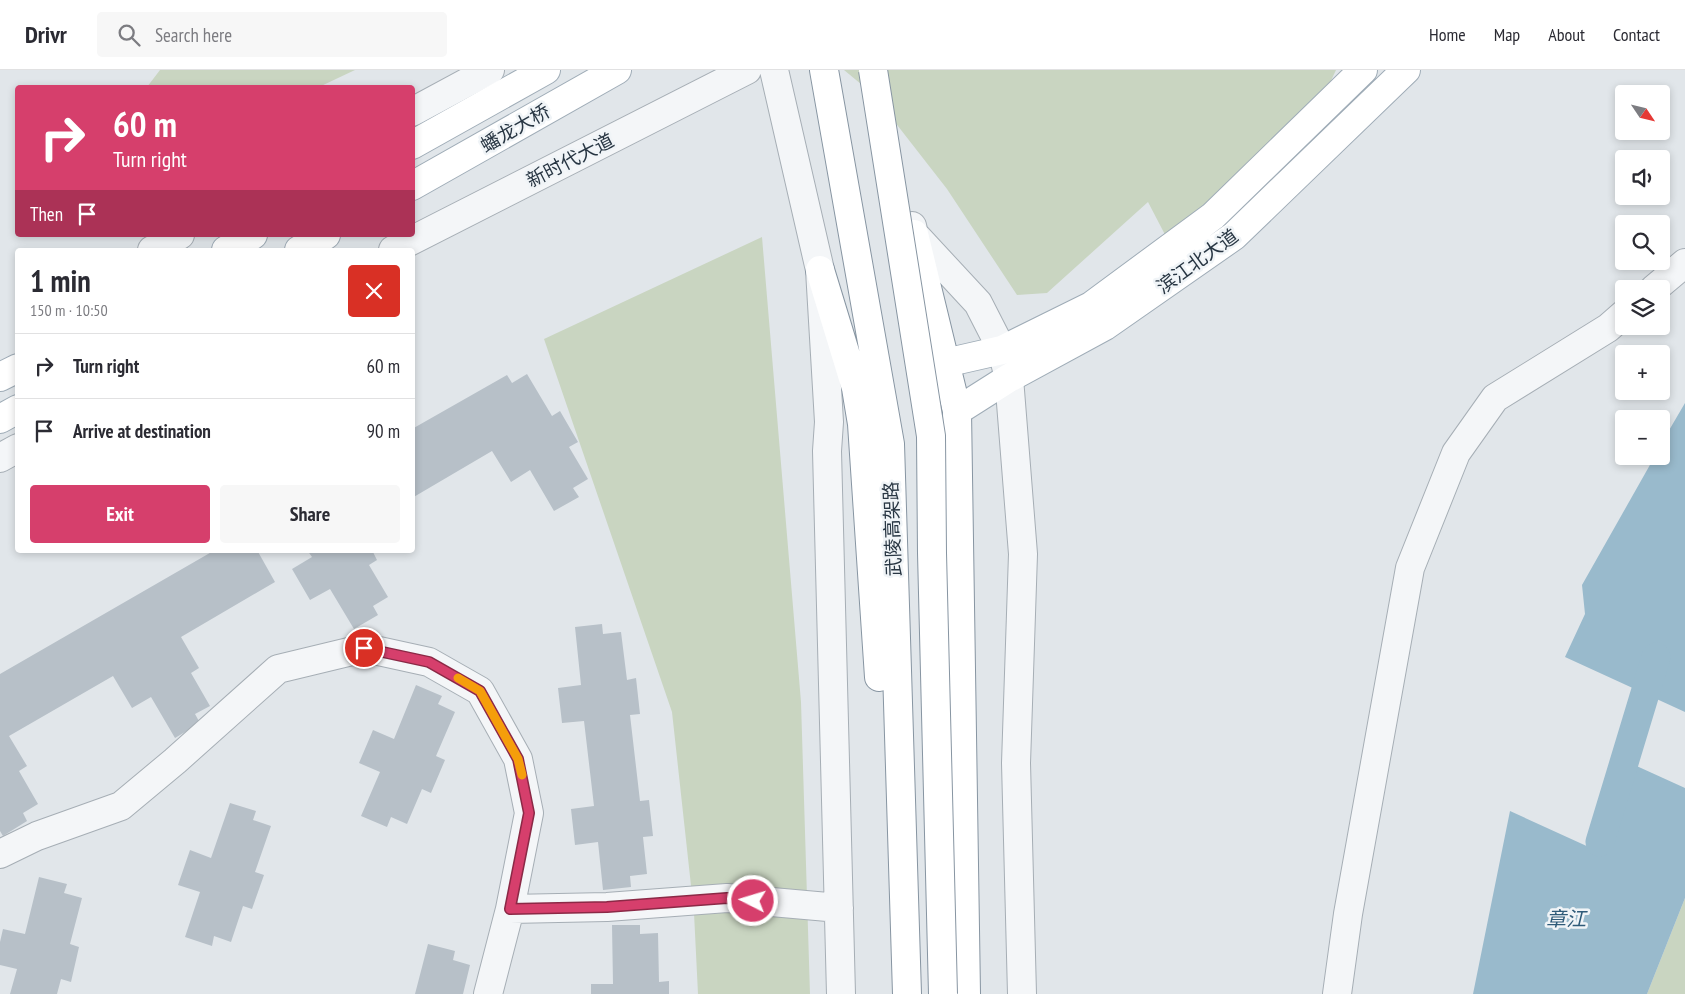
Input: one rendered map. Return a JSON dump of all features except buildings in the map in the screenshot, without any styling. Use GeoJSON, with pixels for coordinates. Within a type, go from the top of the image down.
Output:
{"type":"FeatureCollection","features":[{"type":"Feature","properties":{"kind":"main road","name":"蟠龙大桥"},"geometry":{"type":"LineString","coordinates":[[415,143],[546,70]]}},
{"type":"Feature","properties":{"kind":"main road","name":"蟠龙大桥"},"geometry":{"type":"LineString","coordinates":[[415,184],[617,70]]}},
{"type":"Feature","properties":{"kind":"main road","name":"武陵高架路"},"geometry":{"type":"LineString","coordinates":[[824,70],[890,444],[907,994]]}},
{"type":"Feature","properties":{"kind":"main road","name":"武陵高架路"},"geometry":{"type":"LineString","coordinates":[[872,70],[931,436],[932,554],[943,994]]}},
{"type":"Feature","properties":{"kind":"main road","name":"滨江北大道"},"geometry":{"type":"LineString","coordinates":[[945,363],[1002,350],[1091,306],[1213,216],[1363,70]]}},
{"type":"Feature","properties":{"kind":"main road","name":"滨江北大道"},"geometry":{"type":"LineString","coordinates":[[957,411],[1010,378],[1105,326],[1234,236],[1406,70]]}},
{"type":"Feature","properties":{"kind":"main road"},"geometry":{"type":"LineString","coordinates":[[914,234],[957,411],[966,994]]}},
{"type":"Feature","properties":{"kind":"main road"},"geometry":{"type":"LineString","coordinates":[[230,248],[249,237]]}},
{"type":"Feature","properties":{"kind":"main road"},"geometry":{"type":"LineString","coordinates":[[303,248],[322,237]]}},
{"type":"Feature","properties":{"kind":"main road"},"geometry":{"type":"LineString","coordinates":[[820,270],[856,388],[862,424],[901,994]]}},
{"type":"Feature","properties":{"kind":"main road"},"geometry":{"type":"LineString","coordinates":[[0,377],[15,370]]}},
{"type":"Feature","properties":{"kind":"street"},"geometry":{"type":"LineString","coordinates":[[415,110],[490,70]]}},
{"type":"Feature","properties":{"kind":"street","name":"新时代大道"},"geometry":{"type":"LineString","coordinates":[[397,248],[748,70]]}},
{"type":"Feature","properties":{"kind":"street"},"geometry":{"type":"LineString","coordinates":[[774,70],[820,270],[829,422],[827,451],[841,994]]}},
{"type":"Feature","properties":{"kind":"street"},"geometry":{"type":"LineString","coordinates":[[872,70],[914,234],[978,302],[1002,350],[1010,378],[1023,554],[1016,763],[1022,994]]}},
{"type":"Feature","properties":{"kind":"street"},"geometry":{"type":"LineString","coordinates":[[156,248],[176,237]]}},
{"type":"Feature","properties":{"kind":"street"},"geometry":{"type":"LineString","coordinates":[[1664,280],[1685,262]]}},
{"type":"Feature","properties":{"kind":"street"},"geometry":{"type":"LineString","coordinates":[[1336,994],[1348,914],[1410,568],[1456,453],[1495,398],[1615,322]]}},
{"type":"Feature","properties":{"kind":"street"},"geometry":{"type":"LineString","coordinates":[[0,377],[15,364]]}},
{"type":"Feature","properties":{"kind":"street"},"geometry":{"type":"LineString","coordinates":[[0,458],[15,450]]}},
{"type":"Feature","properties":{"kind":"street"},"geometry":{"type":"LineString","coordinates":[[0,854],[38,836],[121,806],[278,669],[364,648],[429,662],[480,691],[518,759],[529,813],[510,909],[488,994]]}},
{"type":"Feature","properties":{"kind":"street"},"geometry":{"type":"LineString","coordinates":[[510,909],[607,907],[727,898],[839,908]]}},
{"type":"Feature","properties":{"kind":"green space"},"geometry":{"type":"Polygon","coordinates":[[[160,70],[355,70],[323,85],[149,85],[160,70]]]}},
{"type":"Feature","properties":{"kind":"green space"},"geometry":{"type":"Polygon","coordinates":[[[844,70],[1336,70],[1294,159],[1185,273],[1148,202],[1047,293],[1017,295],[947,189],[873,94],[844,70]]]}},
{"type":"Feature","properties":{"kind":"green space"},"geometry":{"type":"Polygon","coordinates":[[[762,237],[801,702],[810,994],[698,994],[694,913],[672,712],[544,339],[762,237]]]}},
{"type":"Feature","properties":{"kind":"green space"},"geometry":{"type":"Polygon","coordinates":[[[1685,898],[1685,994],[1647,994],[1685,898]]]}},
{"type":"Feature","properties":{"kind":"water"},"geometry":{"type":"Polygon","coordinates":[[[1685,403],[1685,712],[1565,657],[1585,614],[1582,585],[1650,465],[1670,465],[1670,429],[1685,403]]]}},
{"type":"Feature","properties":{"kind":"water","name":"章江"},"geometry":{"type":"Polygon","coordinates":[[[1630,763],[1685,788],[1685,898],[1647,994],[1473,994],[1510,811],[1591,848],[1630,763]]]}},
{"type":"Feature","properties":{"kind":"waterway"},"geometry":{"type":"LineString","coordinates":[[1600,842],[1656,657]]}},
{"type":"Feature","properties":{"kind":"slow traffic"},"geometry":{"type":"LineString","coordinates":[[458,678],[480,691],[518,759],[522,775]]}},
{"type":"Feature","properties":{"kind":"route"},"geometry":{"type":"LineString","coordinates":[[364,648],[429,662],[480,691],[518,759],[529,813],[510,909],[607,907],[727,898],[753,901]]}}]}
